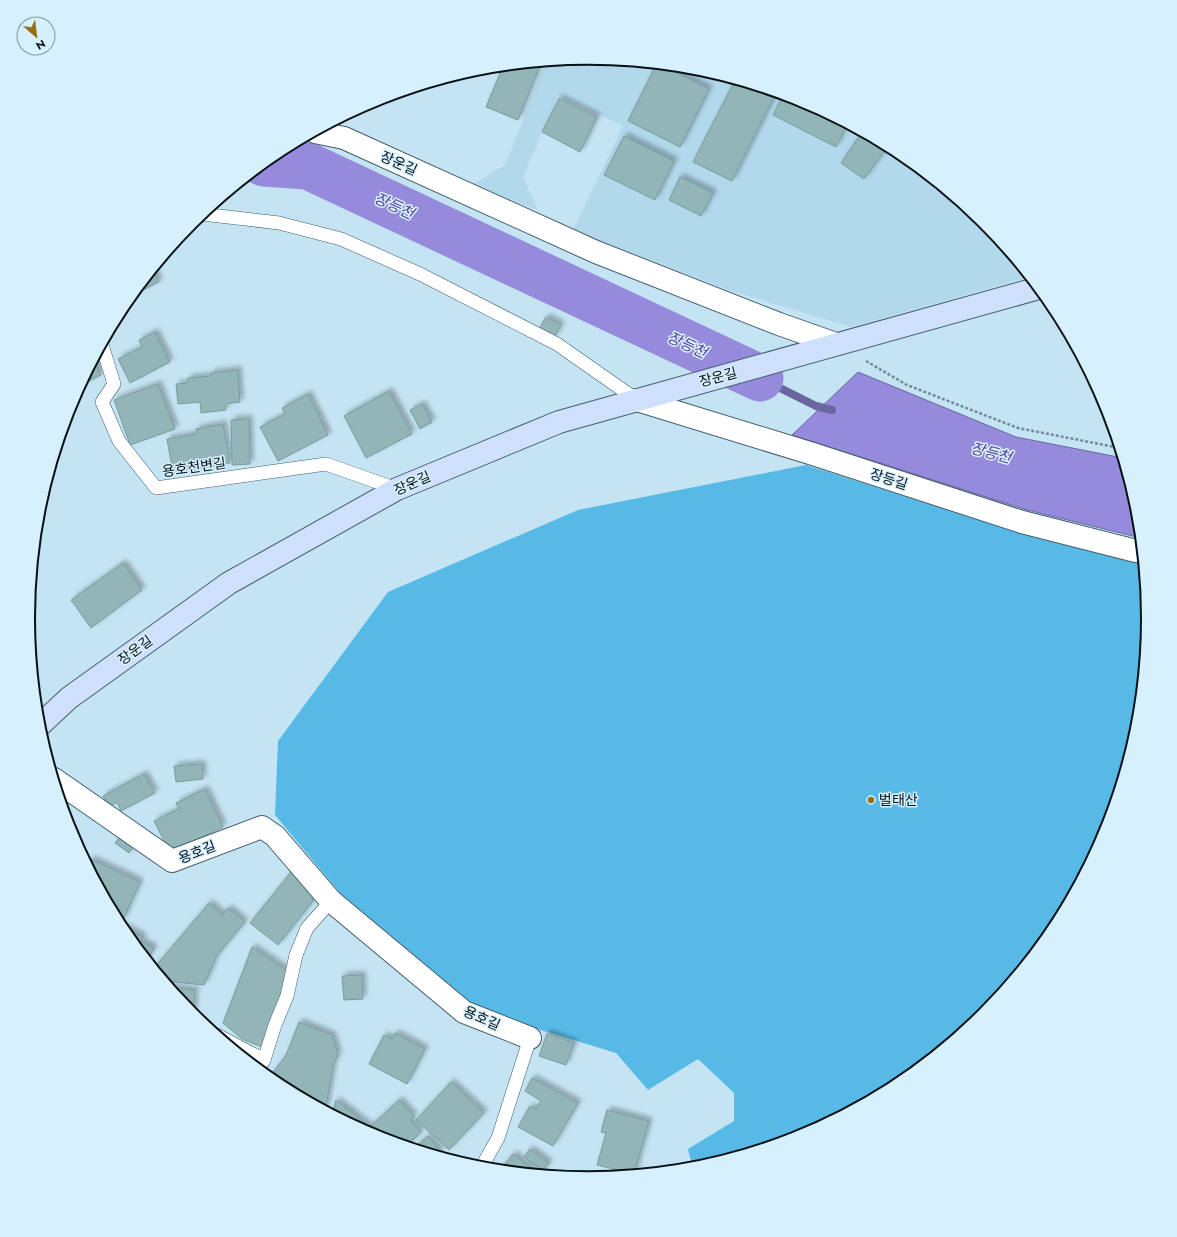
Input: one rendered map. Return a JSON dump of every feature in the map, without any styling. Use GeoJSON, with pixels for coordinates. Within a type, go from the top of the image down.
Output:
{"type":"FeatureCollection","features":[{"type":"Feature","properties":{"kind":"street","name":"장운길"},"geometry":{"type":"LineString","coordinates":[[322,134],[344,138],[596,252],[779,324],[836,344]]}},
{"type":"Feature","properties":{"kind":"street","name":"장운길"},"geometry":{"type":"LineString","coordinates":[[45,720],[69,698],[229,583],[397,489],[559,422],[1033,290]]}},
{"type":"Feature","properties":{"kind":"street","name":"장등길"},"geometry":{"type":"LineString","coordinates":[[637,400],[812,454],[1022,522],[1138,551]]}},
{"type":"Feature","properties":{"kind":"street","name":"용호길"},"geometry":{"type":"LineString","coordinates":[[60,783],[172,861],[262,827],[275,836],[331,900],[464,1012],[530,1038]]}},
{"type":"Feature","properties":{"kind":"lane"},"geometry":{"type":"LineString","coordinates":[[210,215],[279,223],[341,239],[420,274],[557,344],[637,400]]}},
{"type":"Feature","properties":{"kind":"lane","name":"용호천변길"},"geometry":{"type":"LineString","coordinates":[[104,351],[114,384],[102,402],[119,441],[156,488],[326,464],[397,489]]}},
{"type":"Feature","properties":{"kind":"lane"},"geometry":{"type":"LineString","coordinates":[[261,1065],[287,996],[296,955],[307,928],[331,900]]}},
{"type":"Feature","properties":{"kind":"lane","name":"용호길"},"geometry":{"type":"LineString","coordinates":[[485,1162],[498,1138],[530,1038]]}},
{"type":"Feature","properties":{"kind":"path"},"geometry":{"type":"LineString","coordinates":[[836,344],[907,385],[1018,428],[1115,447]]}},
{"type":"Feature","properties":{"kind":"shaded area"},"geometry":{"type":"Polygon","coordinates":[[[588,65],[625,66],[696,76],[732,84],[766,94],[800,107],[865,139],[896,158],[953,202],[980,227],[1025,278],[851,327],[728,290],[573,230],[623,126],[558,95],[523,177],[538,210],[470,186],[505,165],[544,67],[588,65]]]}},
{"type":"Feature","properties":{"kind":"shaded area"},"geometry":{"type":"Polygon","coordinates":[[[806,465],[1028,535],[1138,559],[1142,618],[1141,655],[1137,691],[1123,762],[1113,796],[1085,863],[1049,926],[1028,955],[980,1010],[925,1058],[896,1079],[833,1115],[800,1130],[766,1143],[732,1153],[696,1161],[691,1162],[688,1149],[734,1121],[734,1093],[698,1059],[648,1090],[616,1053],[465,1007],[340,893],[275,815],[278,741],[388,592],[578,510],[806,465]]]}},
{"type":"Feature","properties":{"kind":"water"},"geometry":{"type":"Polygon","coordinates":[[[858,372],[1016,437],[1118,457],[1131,511],[1135,537],[1027,510],[792,435],[858,372]]]}},
{"type":"Feature","properties":{"kind":"building"},"geometry":{"type":"Polygon","coordinates":[[[539,67],[518,120],[486,107],[500,73],[539,67]]]}},
{"type":"Feature","properties":{"kind":"building"},"geometry":{"type":"Polygon","coordinates":[[[654,69],[677,73],[709,89],[680,147],[628,121],[654,69]]]}},
{"type":"Feature","properties":{"kind":"building"},"geometry":{"type":"Polygon","coordinates":[[[733,84],[774,97],[732,181],[693,162],[733,84]]]}},
{"type":"Feature","properties":{"kind":"building"},"geometry":{"type":"Polygon","coordinates":[[[559,98],[597,117],[580,152],[542,132],[559,98]]]}},
{"type":"Feature","properties":{"kind":"building"},"geometry":{"type":"Polygon","coordinates":[[[781,100],[845,128],[836,147],[773,115],[781,100]]]}},
{"type":"Feature","properties":{"kind":"building"},"geometry":{"type":"Polygon","coordinates":[[[624,136],[674,161],[655,200],[604,175],[624,136]]]}},
{"type":"Feature","properties":{"kind":"building"},"geometry":{"type":"Polygon","coordinates":[[[859,136],[884,151],[864,179],[841,163],[859,136]]]}},
{"type":"Feature","properties":{"kind":"building"},"geometry":{"type":"Polygon","coordinates":[[[680,177],[713,193],[701,216],[669,200],[680,177]]]}},
{"type":"Feature","properties":{"kind":"building"},"geometry":{"type":"Polygon","coordinates":[[[155,274],[159,282],[143,290],[155,274]]]}},
{"type":"Feature","properties":{"kind":"building"},"geometry":{"type":"Polygon","coordinates":[[[546,317],[561,325],[554,338],[539,329],[546,317]]]}},
{"type":"Feature","properties":{"kind":"building"},"geometry":{"type":"Polygon","coordinates":[[[155,332],[170,362],[130,383],[118,359],[142,347],[139,340],[155,332]]]}},
{"type":"Feature","properties":{"kind":"building"},"geometry":{"type":"Polygon","coordinates":[[[96,366],[101,375],[89,381],[96,366]]]}},
{"type":"Feature","properties":{"kind":"building"},"geometry":{"type":"Polygon","coordinates":[[[238,370],[240,402],[225,404],[226,410],[201,413],[200,402],[178,404],[176,384],[188,383],[188,378],[211,376],[211,373],[238,370]]]}},
{"type":"Feature","properties":{"kind":"building"},"geometry":{"type":"Polygon","coordinates":[[[158,384],[175,429],[130,445],[114,400],[158,384]]]}},
{"type":"Feature","properties":{"kind":"building"},"geometry":{"type":"Polygon","coordinates":[[[389,391],[412,434],[366,458],[344,416],[389,391]]]}},
{"type":"Feature","properties":{"kind":"building"},"geometry":{"type":"Polygon","coordinates":[[[308,394],[328,435],[278,461],[260,427],[285,414],[282,408],[308,394]]]}},
{"type":"Feature","properties":{"kind":"building"},"geometry":{"type":"Polygon","coordinates":[[[422,404],[432,422],[420,429],[410,410],[422,404]]]}},
{"type":"Feature","properties":{"kind":"building"},"geometry":{"type":"Polygon","coordinates":[[[249,419],[250,464],[232,465],[231,420],[249,419]]]}},
{"type":"Feature","properties":{"kind":"building"},"geometry":{"type":"Polygon","coordinates":[[[223,424],[230,463],[173,473],[167,439],[197,434],[196,429],[223,424]]]}},
{"type":"Feature","properties":{"kind":"building"},"geometry":{"type":"Polygon","coordinates":[[[123,563],[142,590],[91,628],[71,600],[123,563]]]}},
{"type":"Feature","properties":{"kind":"building"},"geometry":{"type":"Polygon","coordinates":[[[202,764],[203,779],[176,782],[174,766],[202,764]]]}},
{"type":"Feature","properties":{"kind":"building"},"geometry":{"type":"Polygon","coordinates":[[[144,774],[155,793],[121,811],[117,802],[109,807],[103,796],[144,774]]]}},
{"type":"Feature","properties":{"kind":"building"},"geometry":{"type":"Polygon","coordinates":[[[205,789],[223,827],[170,853],[154,821],[179,809],[176,803],[205,789]]]}},
{"type":"Feature","properties":{"kind":"building"},"geometry":{"type":"Polygon","coordinates":[[[121,835],[134,846],[129,853],[115,843],[121,835]]]}},
{"type":"Feature","properties":{"kind":"building"},"geometry":{"type":"Polygon","coordinates":[[[91,860],[140,882],[124,919],[109,895],[91,860]]]}},
{"type":"Feature","properties":{"kind":"building"},"geometry":{"type":"Polygon","coordinates":[[[291,872],[308,886],[313,901],[278,945],[250,923],[291,872]]]}},
{"type":"Feature","properties":{"kind":"building"},"geometry":{"type":"Polygon","coordinates":[[[209,903],[223,915],[228,908],[245,922],[216,957],[204,985],[171,982],[157,965],[209,903]]]}},
{"type":"Feature","properties":{"kind":"building"},"geometry":{"type":"Polygon","coordinates":[[[131,931],[143,937],[141,941],[154,948],[150,956],[131,931]]]}},
{"type":"Feature","properties":{"kind":"building"},"geometry":{"type":"Polygon","coordinates":[[[252,947],[290,973],[262,1047],[242,1039],[223,1023],[252,947]]]}},
{"type":"Feature","properties":{"kind":"building"},"geometry":{"type":"Polygon","coordinates":[[[362,975],[363,999],[344,1000],[342,976],[362,975]]]}},
{"type":"Feature","properties":{"kind":"building"},"geometry":{"type":"Polygon","coordinates":[[[177,988],[195,990],[194,1006],[177,988]]]}},
{"type":"Feature","properties":{"kind":"building"},"geometry":{"type":"Polygon","coordinates":[[[299,1022],[332,1035],[338,1054],[333,1065],[326,1106],[273,1073],[286,1055],[299,1022]]]}},
{"type":"Feature","properties":{"kind":"building"},"geometry":{"type":"Polygon","coordinates":[[[395,1033],[425,1049],[407,1084],[369,1064],[384,1035],[392,1039],[395,1033]]]}},
{"type":"Feature","properties":{"kind":"building"},"geometry":{"type":"Polygon","coordinates":[[[547,1033],[574,1043],[566,1065],[539,1056],[547,1033]]]}},
{"type":"Feature","properties":{"kind":"building"},"geometry":{"type":"Polygon","coordinates":[[[532,1078],[578,1103],[553,1146],[518,1127],[530,1106],[536,1110],[541,1101],[525,1091],[532,1078]]]}},
{"type":"Feature","properties":{"kind":"building"},"geometry":{"type":"Polygon","coordinates":[[[451,1082],[484,1113],[449,1150],[416,1120],[451,1082]]]}},
{"type":"Feature","properties":{"kind":"building"},"geometry":{"type":"Polygon","coordinates":[[[336,1100],[369,1127],[344,1115],[333,1109],[336,1100]]]}},
{"type":"Feature","properties":{"kind":"building"},"geometry":{"type":"Polygon","coordinates":[[[399,1100],[414,1116],[410,1120],[421,1132],[410,1143],[370,1127],[399,1100]]]}},
{"type":"Feature","properties":{"kind":"building"},"geometry":{"type":"Polygon","coordinates":[[[607,1110],[649,1121],[635,1170],[622,1171],[597,1165],[606,1133],[601,1132],[607,1110]]]}},
{"type":"Feature","properties":{"kind":"building"},"geometry":{"type":"Polygon","coordinates":[[[428,1136],[441,1152],[418,1145],[428,1136]]]}},
{"type":"Feature","properties":{"kind":"building"},"geometry":{"type":"Polygon","coordinates":[[[530,1149],[549,1163],[544,1170],[541,1170],[524,1157],[530,1149]]]}},
{"type":"Feature","properties":{"kind":"building"},"geometry":{"type":"Polygon","coordinates":[[[513,1154],[532,1169],[516,1167],[504,1165],[513,1154]]]}},
{"type":"Feature","properties":{"kind":"waterway","name":"장등천"},"geometry":{"type":"LineString","coordinates":[[273,164],[308,166],[760,378]]}},
{"type":"Feature","properties":{"kind":"waterway","name":"장등천"},"geometry":{"type":"LineString","coordinates":[[760,378],[816,406],[832,410]]}},
{"type":"Feature","properties":{"kind":"place","name":"벌태산"},"geometry":{"type":"Point","coordinates":[871,800]}}]}
